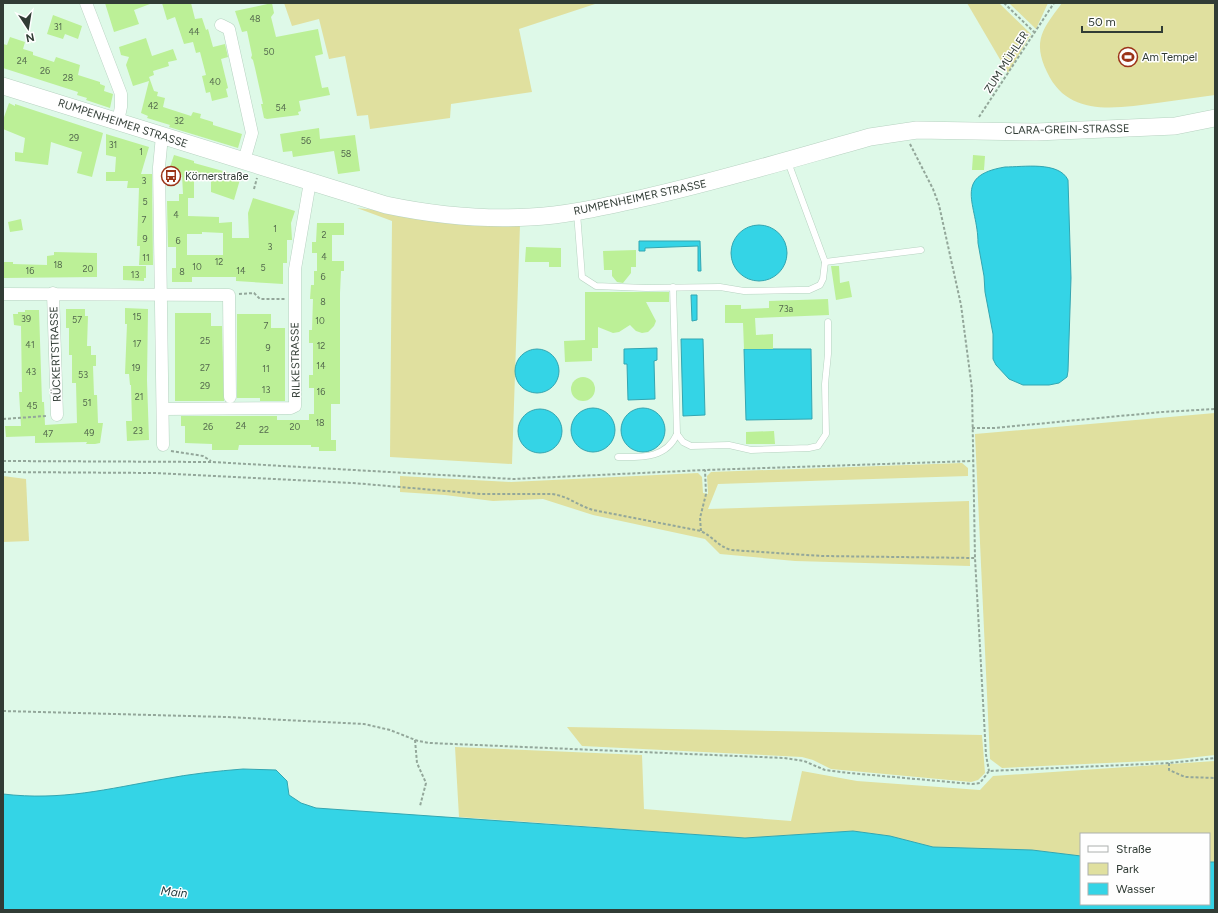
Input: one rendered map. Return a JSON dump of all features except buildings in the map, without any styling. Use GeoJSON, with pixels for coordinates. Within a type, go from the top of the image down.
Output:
{"type":"FeatureCollection","features":[{"type":"Feature","properties":{"kind":"street"},"geometry":{"type":"LineString","coordinates":[[86,3],[121,94],[122,100],[118,121]]}},
{"type":"Feature","properties":{"kind":"street"},"geometry":{"type":"LineString","coordinates":[[221,25],[229,29],[252,133],[244,161]]}},
{"type":"Feature","properties":{"kind":"street","name":"RUMPENHEIMER STRASSE"},"geometry":{"type":"LineString","coordinates":[[3,86],[386,205],[446,216],[484,218],[531,217],[577,211],[692,187],[870,137],[910,131]]}},
{"type":"Feature","properties":{"kind":"street","name":"CLARA-GREIN-STRASSE"},"geometry":{"type":"LineString","coordinates":[[910,131],[971,130],[1036,132],[1168,126],[1215,118]]}},
{"type":"Feature","properties":{"kind":"street"},"geometry":{"type":"LineString","coordinates":[[162,136],[159,167],[163,445]]}},
{"type":"Feature","properties":{"kind":"street","name":"RILKESTRASSE"},"geometry":{"type":"LineString","coordinates":[[163,409],[294,408],[296,403],[294,299],[295,269],[310,182]]}},
{"type":"Feature","properties":{"kind":"street","name":"RÜCKERTSTRASSE"},"geometry":{"type":"LineString","coordinates":[[53,293],[57,415]]}},
{"type":"Feature","properties":{"kind":"street","name":"RÜCKERTSTRASSE"},"geometry":{"type":"LineString","coordinates":[[3,294],[161,294]]}},
{"type":"Feature","properties":{"kind":"street"},"geometry":{"type":"LineString","coordinates":[[161,294],[229,295],[230,397]]}},
{"type":"Feature","properties":{"kind":"lane"},"geometry":{"type":"LineString","coordinates":[[577,211],[580,267],[582,277],[587,282],[596,286],[720,287],[744,291],[809,290],[820,285],[823,279],[825,262],[788,160]]}},
{"type":"Feature","properties":{"kind":"lane"},"geometry":{"type":"LineString","coordinates":[[825,262],[921,250]]}},
{"type":"Feature","properties":{"kind":"lane"},"geometry":{"type":"LineString","coordinates":[[618,457],[640,457],[660,453],[673,443],[677,434],[673,287]]}},
{"type":"Feature","properties":{"kind":"lane"},"geometry":{"type":"LineString","coordinates":[[677,434],[683,442],[691,446],[729,445],[751,450],[809,448],[818,446],[826,434],[825,384],[828,354],[828,322]]}},
{"type":"Feature","properties":{"kind":"path"},"geometry":{"type":"LineString","coordinates":[[1004,3],[1034,32]]}},
{"type":"Feature","properties":{"kind":"path","name":"ZUM MÜHLER"},"geometry":{"type":"LineString","coordinates":[[971,130],[1054,3]]}},
{"type":"Feature","properties":{"kind":"path"},"geometry":{"type":"LineString","coordinates":[[3,711],[226,717],[364,724],[390,730],[415,740],[445,743],[784,758],[804,761],[825,770],[848,774],[972,784],[980,783],[989,771],[986,755],[976,558],[972,461],[972,389],[961,305],[939,205],[910,131]]}},
{"type":"Feature","properties":{"kind":"path"},"geometry":{"type":"LineString","coordinates":[[229,295],[254,293],[260,299],[294,299]]}},
{"type":"Feature","properties":{"kind":"path"},"geometry":{"type":"LineString","coordinates":[[972,428],[994,428],[1194,409],[1215,410]]}},
{"type":"Feature","properties":{"kind":"path"},"geometry":{"type":"LineString","coordinates":[[3,419],[57,415]]}},
{"type":"Feature","properties":{"kind":"path"},"geometry":{"type":"LineString","coordinates":[[163,445],[173,451],[203,456],[212,462]]}},
{"type":"Feature","properties":{"kind":"path"},"geometry":{"type":"LineString","coordinates":[[3,461],[212,462],[513,479],[705,470],[972,461]]}},
{"type":"Feature","properties":{"kind":"path"},"geometry":{"type":"LineString","coordinates":[[702,531],[700,518],[706,494],[705,470]]}},
{"type":"Feature","properties":{"kind":"path"},"geometry":{"type":"LineString","coordinates":[[3,472],[163,473],[353,483],[481,494],[557,494],[582,507],[593,510],[702,531],[711,536],[716,544],[731,550],[822,556],[976,558]]}},
{"type":"Feature","properties":{"kind":"path"},"geometry":{"type":"LineString","coordinates":[[415,740],[417,763],[426,783],[420,806]]}},
{"type":"Feature","properties":{"kind":"path"},"geometry":{"type":"LineString","coordinates":[[989,771],[1169,763],[1215,758]]}},
{"type":"Feature","properties":{"kind":"path"},"geometry":{"type":"LineString","coordinates":[[1169,763],[1169,770],[1185,777],[1215,778]]}},
{"type":"Feature","properties":{"kind":"green space"},"geometry":{"type":"Polygon","coordinates":[[[284,3],[595,4],[519,29],[532,92],[451,104],[450,118],[370,129],[368,115],[357,116],[345,56],[329,59],[319,19],[292,26],[284,3]]]}},
{"type":"Feature","properties":{"kind":"green space"},"geometry":{"type":"Polygon","coordinates":[[[967,3],[999,3],[1031,34],[1008,73],[967,3]]]}},
{"type":"Feature","properties":{"kind":"green space"},"geometry":{"type":"Polygon","coordinates":[[[1009,3],[1048,3],[1036,29],[1009,3]]]}},
{"type":"Feature","properties":{"kind":"green space","name":"Am Tempel"},"geometry":{"type":"Polygon","coordinates":[[[1062,3],[1215,3],[1215,95],[1110,108],[1095,107],[1080,103],[1067,97],[1056,87],[1047,72],[1040,51],[1040,43],[1045,28],[1062,3]]]}},
{"type":"Feature","properties":{"kind":"green space"},"geometry":{"type":"Polygon","coordinates":[[[357,208],[520,225],[512,464],[390,457],[392,221],[357,208]]]}},
{"type":"Feature","properties":{"kind":"green space"},"geometry":{"type":"Polygon","coordinates":[[[1215,413],[1215,755],[1170,760],[1002,768],[990,759],[975,434],[1215,413]]]}},
{"type":"Feature","properties":{"kind":"green space"},"geometry":{"type":"Polygon","coordinates":[[[962,463],[968,468],[968,476],[718,484],[708,509],[969,501],[970,566],[795,561],[720,554],[705,539],[593,515],[543,499],[493,501],[445,495],[400,492],[400,476],[511,482],[698,473],[702,477],[703,493],[708,494],[707,476],[711,472],[962,463]]]}},
{"type":"Feature","properties":{"kind":"green space"},"geometry":{"type":"Polygon","coordinates":[[[3,476],[26,479],[29,541],[3,542],[3,476]]]}},
{"type":"Feature","properties":{"kind":"green space"},"geometry":{"type":"Polygon","coordinates":[[[567,727],[982,735],[985,773],[978,780],[971,782],[831,769],[813,760],[802,757],[582,746],[567,727]]]}},
{"type":"Feature","properties":{"kind":"green space"},"geometry":{"type":"Polygon","coordinates":[[[455,747],[642,755],[644,809],[791,821],[802,771],[857,781],[980,790],[993,776],[1215,761],[1215,862],[1210,862],[1210,833],[1080,833],[1080,856],[1032,850],[933,847],[890,836],[853,831],[745,838],[459,817],[455,747]]]}},
{"type":"Feature","properties":{"kind":"water"},"geometry":{"type":"Polygon","coordinates":[[[1040,166],[1057,170],[1068,180],[1071,278],[1068,371],[1067,377],[1059,383],[1049,385],[1023,385],[1009,379],[996,365],[993,359],[993,334],[985,292],[984,276],[971,194],[973,185],[978,177],[988,171],[1005,167],[1040,166]]]}},
{"type":"Feature","properties":{"kind":"water"},"geometry":{"type":"Polygon","coordinates":[[[759,225],[770,227],[779,233],[785,242],[787,253],[785,264],[779,273],[770,279],[759,281],[748,279],[739,273],[733,264],[731,253],[733,242],[739,233],[748,227],[759,225]]]}},
{"type":"Feature","properties":{"kind":"water"},"geometry":{"type":"Polygon","coordinates":[[[639,241],[700,241],[701,271],[698,271],[698,246],[645,248],[645,251],[639,251],[639,241]]]}},
{"type":"Feature","properties":{"kind":"water"},"geometry":{"type":"Polygon","coordinates":[[[691,295],[697,295],[697,320],[692,321],[691,295]]]}},
{"type":"Feature","properties":{"kind":"water"},"geometry":{"type":"Polygon","coordinates":[[[681,339],[703,339],[705,415],[683,416],[681,339]]]}},
{"type":"Feature","properties":{"kind":"water"},"geometry":{"type":"Polygon","coordinates":[[[657,348],[657,360],[654,361],[655,399],[628,400],[627,364],[624,364],[624,349],[657,348]]]}},
{"type":"Feature","properties":{"kind":"water"},"geometry":{"type":"Polygon","coordinates":[[[537,349],[549,353],[555,359],[559,371],[555,383],[549,389],[537,393],[525,389],[519,383],[515,371],[519,359],[525,353],[537,349]]]}},
{"type":"Feature","properties":{"kind":"water"},"geometry":{"type":"Polygon","coordinates":[[[744,349],[811,349],[812,419],[746,420],[744,349]]]}},
{"type":"Feature","properties":{"kind":"water"},"geometry":{"type":"Polygon","coordinates":[[[593,408],[605,412],[611,418],[615,430],[611,442],[605,448],[593,452],[581,448],[575,442],[571,430],[575,418],[581,412],[593,408]]]}},
{"type":"Feature","properties":{"kind":"water"},"geometry":{"type":"Polygon","coordinates":[[[643,408],[655,412],[661,418],[665,430],[661,442],[655,448],[643,452],[631,448],[625,442],[621,430],[625,418],[631,412],[643,408]]]}},
{"type":"Feature","properties":{"kind":"water"},"geometry":{"type":"Polygon","coordinates":[[[540,409],[552,413],[558,419],[562,431],[558,443],[552,449],[540,453],[528,449],[522,443],[518,431],[522,419],[528,413],[540,409]]]}},
{"type":"Feature","properties":{"kind":"water","name":"Main"},"geometry":{"type":"Polygon","coordinates":[[[243,769],[276,770],[287,781],[289,795],[301,803],[316,808],[745,838],[853,831],[890,836],[933,847],[1032,850],[1080,856],[1080,905],[1210,905],[1210,862],[1215,862],[1215,910],[3,910],[3,794],[25,796],[65,795],[213,772],[243,769]]]}},
{"type":"Feature","properties":{"kind":"place","name":"Am Tempel"},"geometry":{"type":"Point","coordinates":[1128,57]}},
{"type":"Feature","properties":{"kind":"place","name":"Körnerstraße"},"geometry":{"type":"Point","coordinates":[171,176]}}]}
